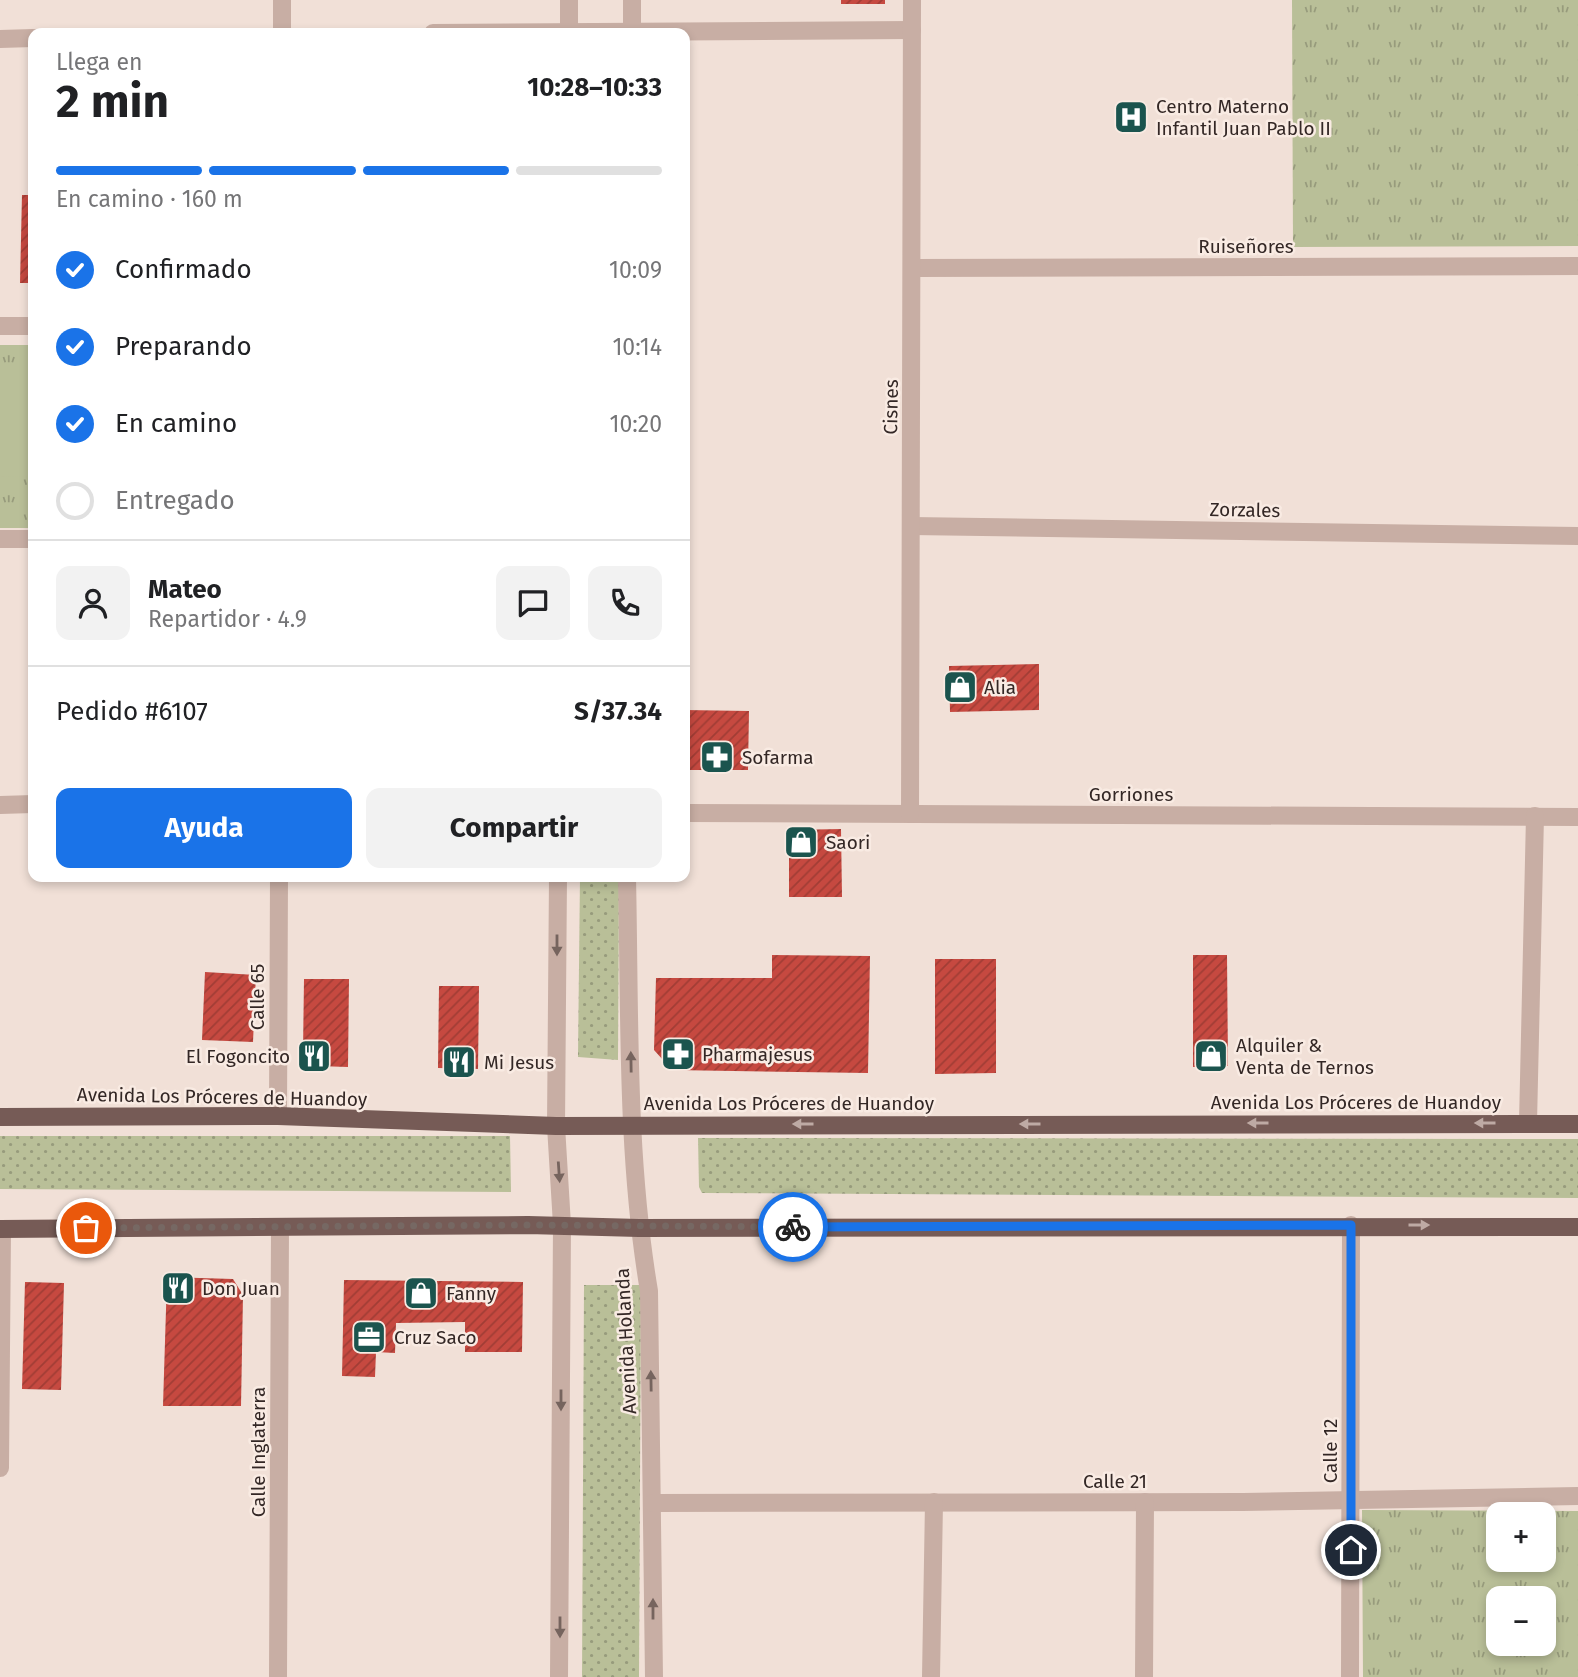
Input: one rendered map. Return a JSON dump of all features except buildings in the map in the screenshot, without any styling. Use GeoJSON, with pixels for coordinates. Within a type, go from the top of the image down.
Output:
{"type":"FeatureCollection","features":[{"type":"Feature","properties":{"kind":"main road","name":"Avenida Los Próceres de Huandoy"},"geometry":{"type":"LineString","coordinates":[[0,1117],[278,1116],[556,1126],[1578,1124]]}},
{"type":"Feature","properties":{"kind":"main road"},"geometry":{"type":"LineString","coordinates":[[1,1229],[562,1225],[639,1228],[1351,1225],[1578,1227]]}},
{"type":"Feature","properties":{"kind":"street"},"geometry":{"type":"LineString","coordinates":[[282,0],[282,28]]}},
{"type":"Feature","properties":{"kind":"street"},"geometry":{"type":"LineString","coordinates":[[569,0],[569,28]]}},
{"type":"Feature","properties":{"kind":"street"},"geometry":{"type":"LineString","coordinates":[[632,0],[632,28]]}},
{"type":"Feature","properties":{"kind":"street","name":"Cisnes"},"geometry":{"type":"LineString","coordinates":[[910,814],[912,0]]}},
{"type":"Feature","properties":{"kind":"street"},"geometry":{"type":"LineString","coordinates":[[690,32],[912,30]]}},
{"type":"Feature","properties":{"kind":"street"},"geometry":{"type":"LineString","coordinates":[[0,39],[28,38]]}},
{"type":"Feature","properties":{"kind":"street","name":"Ruiseñores"},"geometry":{"type":"LineString","coordinates":[[913,268],[1578,266]]}},
{"type":"Feature","properties":{"kind":"street"},"geometry":{"type":"LineString","coordinates":[[0,326],[28,326]]}},
{"type":"Feature","properties":{"kind":"street","name":"Zorzales"},"geometry":{"type":"LineString","coordinates":[[911,526],[1578,536]]}},
{"type":"Feature","properties":{"kind":"street"},"geometry":{"type":"LineString","coordinates":[[0,539],[28,539]]}},
{"type":"Feature","properties":{"kind":"street"},"geometry":{"type":"LineString","coordinates":[[0,805],[28,804]]}},
{"type":"Feature","properties":{"kind":"street","name":"Gorriones"},"geometry":{"type":"LineString","coordinates":[[690,813],[1578,817]]}},
{"type":"Feature","properties":{"kind":"street"},"geometry":{"type":"LineString","coordinates":[[1528,1123],[1535,817]]}},
{"type":"Feature","properties":{"kind":"street","name":"Calle 65"},"geometry":{"type":"LineString","coordinates":[[278,1116],[279,882]]}},
{"type":"Feature","properties":{"kind":"street"},"geometry":{"type":"LineString","coordinates":[[558,882],[556,1126],[562,1225],[559,1677]]}},
{"type":"Feature","properties":{"kind":"street","name":"Avenida Holanda"},"geometry":{"type":"LineString","coordinates":[[627,882],[632,1125],[639,1228],[649,1291],[654,1677]]}},
{"type":"Feature","properties":{"kind":"street","name":"Calle 12"},"geometry":{"type":"LineString","coordinates":[[1350,1677],[1351,1225]]}},
{"type":"Feature","properties":{"kind":"street","name":"Calle Inglaterra"},"geometry":{"type":"LineString","coordinates":[[278,1677],[280,1227]]}},
{"type":"Feature","properties":{"kind":"street"},"geometry":{"type":"LineString","coordinates":[[0,1468],[1,1229]]}},
{"type":"Feature","properties":{"kind":"street","name":"Calle 21"},"geometry":{"type":"LineString","coordinates":[[653,1503],[1145,1502],[1578,1496]]}},
{"type":"Feature","properties":{"kind":"street"},"geometry":{"type":"LineString","coordinates":[[932,1677],[934,1502]]}},
{"type":"Feature","properties":{"kind":"street"},"geometry":{"type":"LineString","coordinates":[[1144,1677],[1145,1502]]}},
{"type":"Feature","properties":{"kind":"green space"},"geometry":{"type":"Polygon","coordinates":[[[1292,0],[1578,0],[1578,246],[1293,247],[1292,0]]]}},
{"type":"Feature","properties":{"kind":"green space"},"geometry":{"type":"Polygon","coordinates":[[[0,345],[28,345],[28,528],[0,528],[0,345]]]}},
{"type":"Feature","properties":{"kind":"green space"},"geometry":{"type":"Polygon","coordinates":[[[0,366],[28,366],[28,477],[0,476],[0,366]]]}},
{"type":"Feature","properties":{"kind":"green space"},"geometry":{"type":"Polygon","coordinates":[[[580,882],[619,882],[618,1060],[578,1057],[580,882]]]}},
{"type":"Feature","properties":{"kind":"green space"},"geometry":{"type":"Polygon","coordinates":[[[0,1136],[510,1136],[511,1192],[0,1189],[0,1136]]]}},
{"type":"Feature","properties":{"kind":"green space"},"geometry":{"type":"Polygon","coordinates":[[[698,1138],[1578,1139],[1578,1198],[702,1193],[699,1187],[698,1138]]]}},
{"type":"Feature","properties":{"kind":"green space"},"geometry":{"type":"Polygon","coordinates":[[[584,1285],[641,1285],[639,1677],[582,1677],[584,1285]]]}},
{"type":"Feature","properties":{"kind":"green space"},"geometry":{"type":"Polygon","coordinates":[[[1362,1510],[1486,1511],[1486,1572],[1556,1572],[1556,1511],[1578,1511],[1578,1677],[1363,1677],[1362,1510]]]}},
{"type":"Feature","properties":{"kind":"way so far"},"geometry":{"type":"LineString","coordinates":[[86,1228],[528,1225],[639,1228],[793,1227]]}},
{"type":"Feature","properties":{"kind":"place","name":"Centro Materno Infantil Juan Pablo II"},"geometry":{"type":"Point","coordinates":[1131,117]}},
{"type":"Feature","properties":{"kind":"place","name":"Alia"},"geometry":{"type":"Point","coordinates":[960,687]}},
{"type":"Feature","properties":{"kind":"place","name":"Sofarma"},"geometry":{"type":"Point","coordinates":[717,757]}},
{"type":"Feature","properties":{"kind":"place","name":"Saori"},"geometry":{"type":"Point","coordinates":[801,842]}},
{"type":"Feature","properties":{"kind":"place","name":"Pharmajesus"},"geometry":{"type":"Point","coordinates":[678,1054]}},
{"type":"Feature","properties":{"kind":"place","name":"El Fogoncito"},"geometry":{"type":"Point","coordinates":[314,1056]}},
{"type":"Feature","properties":{"kind":"place","name":"Alquiler & Venta de Ternos"},"geometry":{"type":"Point","coordinates":[1211,1056]}},
{"type":"Feature","properties":{"kind":"place","name":"Mi Jesus"},"geometry":{"type":"Point","coordinates":[459,1062]}},
{"type":"Feature","properties":{"kind":"place","name":"Don Juan"},"geometry":{"type":"Point","coordinates":[178,1288]}},
{"type":"Feature","properties":{"kind":"place","name":"Fanny"},"geometry":{"type":"Point","coordinates":[421,1293]}},
{"type":"Feature","properties":{"kind":"place","name":"Cruz Saco"},"geometry":{"type":"Point","coordinates":[369,1337]}},
{"type":"Feature","properties":{"kind":"route"},"geometry":{"type":"LineString","coordinates":[[793,1227],[1351,1225],[1351,1550]]}}]}
